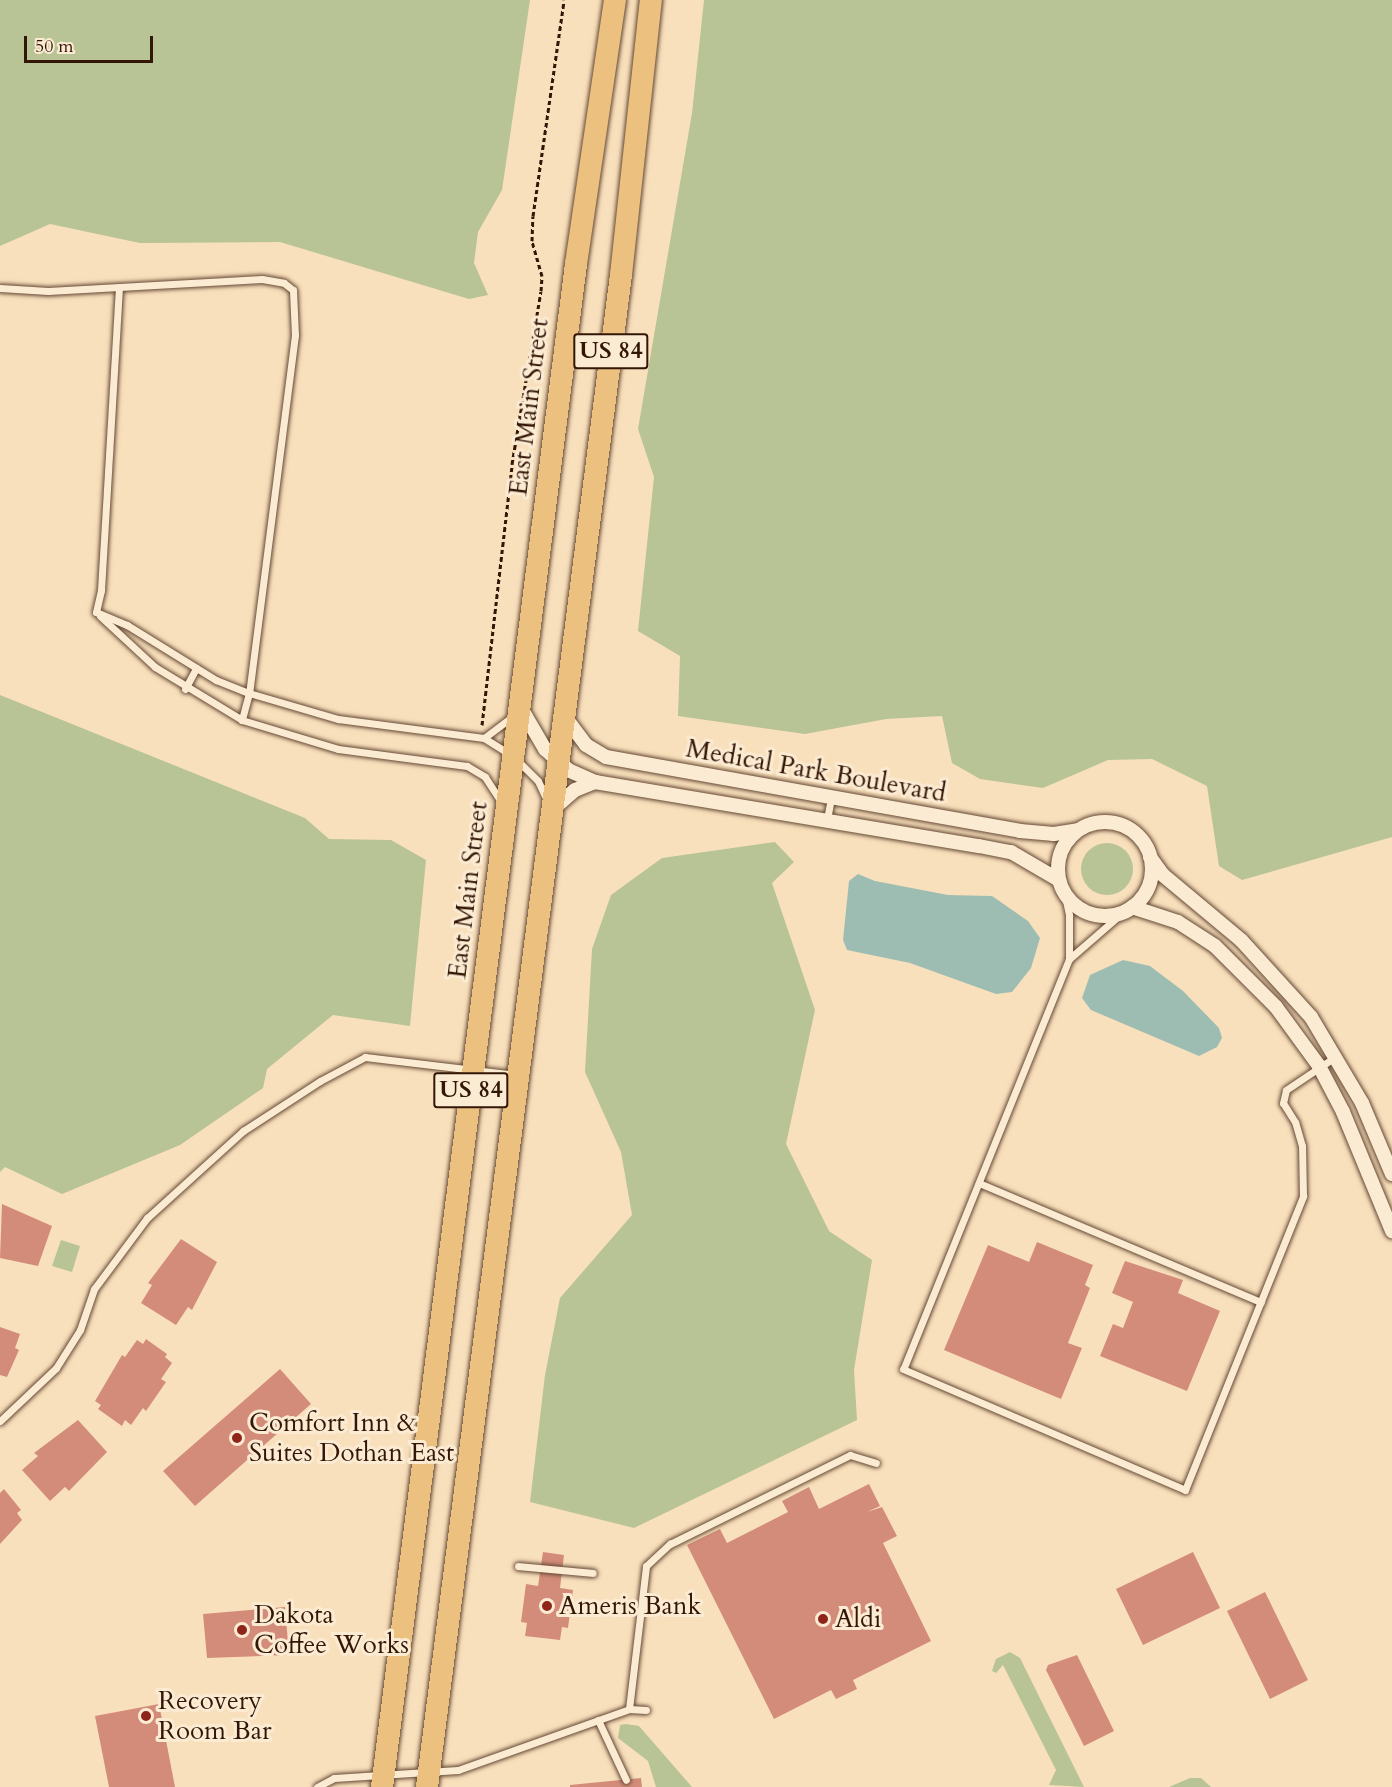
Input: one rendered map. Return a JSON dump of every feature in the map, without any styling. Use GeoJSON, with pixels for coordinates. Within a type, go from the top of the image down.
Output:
{"type":"FeatureCollection","features":[{"type":"Feature","properties":{"kind":"highway","name":"East Main Street"},"geometry":{"type":"LineString","coordinates":[[383,1780],[513,756],[615,0]]}},
{"type":"Feature","properties":{"kind":"highway","name":"US 84"},"geometry":{"type":"LineString","coordinates":[[428,1781],[564,715],[651,0]]}},
{"type":"Feature","properties":{"kind":"street","name":"Medical Park Boulevard"},"geometry":{"type":"LineString","coordinates":[[520,706],[540,742],[558,762],[595,782],[827,819],[1011,852],[1062,885]]}},
{"type":"Feature","properties":{"kind":"street","name":"Medical Park Boulevard"},"geometry":{"type":"LineString","coordinates":[[564,715],[586,745],[606,757],[1020,831],[1054,834],[1078,830]]}},
{"type":"Feature","properties":{"kind":"street"},"geometry":{"type":"LineString","coordinates":[[552,810],[575,790],[595,782]]}},
{"type":"Feature","properties":{"kind":"street"},"geometry":{"type":"LineString","coordinates":[[1392,1174],[1362,1103],[1337,1056],[1282,982],[1241,940],[1163,875],[1140,838],[1121,825],[1099,822],[1078,830],[1064,847],[1062,885],[1089,913],[1127,910],[1178,922],[1215,946],[1276,1007],[1319,1066],[1343,1112],[1392,1231]]}},
{"type":"Feature","properties":{"kind":"street"},"geometry":{"type":"LineString","coordinates":[[1127,910],[1151,880],[1150,857]]}},
{"type":"Feature","properties":{"kind":"lane"},"geometry":{"type":"LineString","coordinates":[[0,288],[48,291],[262,279],[284,283],[293,290],[295,335],[249,693],[242,720]]}},
{"type":"Feature","properties":{"kind":"lane"},"geometry":{"type":"LineString","coordinates":[[96,612],[101,590],[119,288]]}},
{"type":"Feature","properties":{"kind":"lane"},"geometry":{"type":"LineString","coordinates":[[96,612],[127,626],[196,668],[249,693],[338,718],[482,737],[513,756],[538,781],[552,810]]}},
{"type":"Feature","properties":{"kind":"lane"},"geometry":{"type":"LineString","coordinates":[[96,612],[155,667],[185,689],[242,720],[338,749],[467,766],[485,777],[506,811]]}},
{"type":"Feature","properties":{"kind":"lane"},"geometry":{"type":"LineString","coordinates":[[185,689],[196,668]]}},
{"type":"Feature","properties":{"kind":"lane"},"geometry":{"type":"LineString","coordinates":[[482,737],[510,720],[520,706]]}},
{"type":"Feature","properties":{"kind":"lane"},"geometry":{"type":"LineString","coordinates":[[827,819],[831,798]]}},
{"type":"Feature","properties":{"kind":"lane"},"geometry":{"type":"LineString","coordinates":[[1062,885],[1069,915],[1069,959],[903,1370],[1185,1490],[1303,1196],[1302,1146],[1294,1122],[1283,1103],[1286,1090],[1296,1081],[1337,1056]]}},
{"type":"Feature","properties":{"kind":"lane"},"geometry":{"type":"LineString","coordinates":[[1069,959],[1127,910]]}},
{"type":"Feature","properties":{"kind":"lane"},"geometry":{"type":"LineString","coordinates":[[0,1421],[56,1368],[80,1330],[94,1289],[147,1218],[180,1184],[243,1131],[320,1081],[365,1057],[518,1076]]}},
{"type":"Feature","properties":{"kind":"lane"},"geometry":{"type":"LineString","coordinates":[[979,1183],[1261,1302]]}},
{"type":"Feature","properties":{"kind":"lane"},"geometry":{"type":"LineString","coordinates":[[629,1709],[646,1566],[670,1544],[850,1455],[876,1462]]}},
{"type":"Feature","properties":{"kind":"lane"},"geometry":{"type":"LineString","coordinates":[[518,1566],[593,1573]]}},
{"type":"Feature","properties":{"kind":"lane"},"geometry":{"type":"LineString","coordinates":[[317,1787],[334,1778],[428,1781],[629,1709],[646,1710]]}},
{"type":"Feature","properties":{"kind":"lane"},"geometry":{"type":"LineString","coordinates":[[598,1720],[626,1780]]}},
{"type":"Feature","properties":{"kind":"path"},"geometry":{"type":"LineString","coordinates":[[482,737],[512,464],[541,291],[542,276],[532,241],[533,216],[564,0]]}},
{"type":"Feature","properties":{"kind":"green space"},"geometry":{"type":"Polygon","coordinates":[[[0,0],[530,0],[502,190],[478,232],[474,263],[488,295],[469,299],[280,242],[140,243],[50,224],[0,246],[0,0]]]}},
{"type":"Feature","properties":{"kind":"green space"},"geometry":{"type":"Polygon","coordinates":[[[704,0],[1392,0],[1392,837],[1242,880],[1219,866],[1207,786],[1152,759],[1108,760],[1043,788],[980,779],[952,763],[942,716],[886,719],[805,734],[678,716],[680,656],[638,631],[654,477],[638,429],[692,113],[704,0]]]}},
{"type":"Feature","properties":{"kind":"green space"},"geometry":{"type":"Polygon","coordinates":[[[0,695],[305,818],[329,839],[391,840],[426,860],[410,1026],[333,1015],[267,1069],[263,1088],[180,1145],[62,1194],[5,1167],[0,1172],[0,695]]]}},
{"type":"Feature","properties":{"kind":"green space"},"geometry":{"type":"Polygon","coordinates":[[[775,842],[794,862],[772,883],[815,1010],[786,1144],[829,1231],[872,1260],[854,1370],[857,1420],[634,1528],[530,1502],[545,1375],[560,1298],[632,1215],[621,1152],[585,1072],[592,949],[611,895],[662,858],[775,842]]]}},
{"type":"Feature","properties":{"kind":"green space"},"geometry":{"type":"Polygon","coordinates":[[[1107,843],[1117,845],[1125,851],[1131,859],[1133,869],[1131,879],[1125,887],[1117,893],[1107,895],[1097,893],[1089,887],[1083,879],[1081,869],[1083,859],[1089,851],[1097,845],[1107,843]]]}},
{"type":"Feature","properties":{"kind":"green space"},"geometry":{"type":"Polygon","coordinates":[[[61,1240],[80,1246],[72,1272],[52,1266],[61,1240]]]}},
{"type":"Feature","properties":{"kind":"green space"},"geometry":{"type":"Polygon","coordinates":[[[1010,1652],[1020,1658],[1084,1787],[1049,1785],[1056,1770],[1003,1665],[996,1673],[992,1671],[996,1659],[1010,1652]]]}},
{"type":"Feature","properties":{"kind":"green space"},"geometry":{"type":"Polygon","coordinates":[[[620,1725],[639,1726],[692,1787],[656,1787],[648,1761],[618,1738],[620,1725]]]}},
{"type":"Feature","properties":{"kind":"green space"},"geometry":{"type":"Polygon","coordinates":[[[1190,1778],[1201,1778],[1211,1787],[1169,1787],[1190,1778]]]}},
{"type":"Feature","properties":{"kind":"water"},"geometry":{"type":"Polygon","coordinates":[[[858,874],[875,881],[948,895],[992,896],[1028,921],[1040,938],[1031,968],[1012,992],[996,994],[910,963],[847,950],[843,940],[849,881],[858,874]]]}},
{"type":"Feature","properties":{"kind":"water"},"geometry":{"type":"Polygon","coordinates":[[[1123,960],[1150,966],[1183,991],[1219,1028],[1222,1038],[1217,1047],[1199,1056],[1091,1010],[1082,998],[1090,975],[1123,960]]]}},
{"type":"Feature","properties":{"kind":"building"},"geometry":{"type":"Polygon","coordinates":[[[2,1204],[52,1226],[38,1266],[0,1258],[2,1204]]]}},
{"type":"Feature","properties":{"kind":"building"},"geometry":{"type":"Polygon","coordinates":[[[181,1239],[217,1262],[192,1310],[188,1307],[176,1325],[141,1303],[152,1285],[148,1283],[181,1239]]]}},
{"type":"Feature","properties":{"kind":"building"},"geometry":{"type":"Polygon","coordinates":[[[1037,1242],[1093,1265],[1085,1285],[1090,1288],[1068,1343],[1082,1348],[1061,1399],[944,1350],[988,1245],[1029,1262],[1037,1242]]]}},
{"type":"Feature","properties":{"kind":"building"},"geometry":{"type":"Polygon","coordinates":[[[1125,1261],[1183,1280],[1178,1293],[1220,1311],[1187,1391],[1100,1356],[1113,1324],[1123,1328],[1133,1302],[1112,1293],[1125,1261]]]}},
{"type":"Feature","properties":{"kind":"building"},"geometry":{"type":"Polygon","coordinates":[[[0,1327],[20,1334],[15,1348],[19,1350],[7,1377],[0,1375],[0,1327]]]}},
{"type":"Feature","properties":{"kind":"building"},"geometry":{"type":"Polygon","coordinates":[[[146,1339],[167,1354],[165,1357],[172,1363],[161,1379],[166,1382],[146,1411],[143,1408],[131,1425],[125,1420],[122,1426],[98,1409],[101,1405],[95,1401],[122,1355],[125,1357],[137,1340],[143,1344],[146,1339]]]}},
{"type":"Feature","properties":{"kind":"building","name":"Comfort Inn & Suites Dothan East"},"geometry":{"type":"Polygon","coordinates":[[[280,1369],[311,1404],[195,1506],[163,1471],[280,1369]]]}},
{"type":"Feature","properties":{"kind":"building"},"geometry":{"type":"Polygon","coordinates":[[[78,1420],[107,1452],[69,1491],[65,1487],[50,1501],[22,1470],[38,1456],[34,1453],[78,1420]]]}},
{"type":"Feature","properties":{"kind":"building"},"geometry":{"type":"Polygon","coordinates":[[[869,1484],[880,1506],[867,1512],[882,1507],[897,1536],[883,1543],[931,1641],[853,1680],[857,1689],[836,1699],[831,1690],[774,1719],[687,1545],[720,1529],[727,1543],[788,1512],[782,1501],[809,1487],[819,1509],[869,1484]]]}},
{"type":"Feature","properties":{"kind":"building"},"geometry":{"type":"Polygon","coordinates":[[[4,1489],[21,1510],[17,1513],[22,1520],[0,1544],[0,1493],[4,1489]]]}},
{"type":"Feature","properties":{"kind":"building","name":"Ameris Bank"},"geometry":{"type":"Polygon","coordinates":[[[543,1552],[564,1555],[560,1588],[573,1590],[568,1628],[562,1627],[560,1640],[525,1636],[527,1623],[521,1622],[526,1584],[538,1586],[543,1552]]]}},
{"type":"Feature","properties":{"kind":"building"},"geometry":{"type":"Polygon","coordinates":[[[1193,1552],[1220,1608],[1143,1645],[1116,1589],[1193,1552]]]}},
{"type":"Feature","properties":{"kind":"building"},"geometry":{"type":"Polygon","coordinates":[[[1265,1592],[1308,1680],[1270,1699],[1227,1611],[1265,1592]]]}},
{"type":"Feature","properties":{"kind":"building"},"geometry":{"type":"Polygon","coordinates":[[[285,1607],[289,1655],[207,1658],[203,1614],[285,1607]]]}},
{"type":"Feature","properties":{"kind":"building"},"geometry":{"type":"Polygon","coordinates":[[[1077,1655],[1114,1731],[1084,1746],[1046,1670],[1048,1665],[1077,1655]]]}},
{"type":"Feature","properties":{"kind":"building"},"geometry":{"type":"Polygon","coordinates":[[[159,1704],[175,1787],[109,1787],[95,1716],[159,1704]]]}},
{"type":"Feature","properties":{"kind":"building"},"geometry":{"type":"Polygon","coordinates":[[[641,1778],[642,1787],[570,1787],[570,1785],[641,1778]]]}},
{"type":"Feature","properties":{"kind":"place","name":"Comfort Inn & Suites Dothan East"},"geometry":{"type":"Point","coordinates":[237,1438]}},
{"type":"Feature","properties":{"kind":"place","name":"Ameris Bank"},"geometry":{"type":"Point","coordinates":[547,1606]}},
{"type":"Feature","properties":{"kind":"place","name":"Aldi"},"geometry":{"type":"Point","coordinates":[823,1619]}},
{"type":"Feature","properties":{"kind":"place","name":"Dakota Coffee Works"},"geometry":{"type":"Point","coordinates":[242,1630]}},
{"type":"Feature","properties":{"kind":"place","name":"Recovery Room Bar"},"geometry":{"type":"Point","coordinates":[146,1716]}}]}
